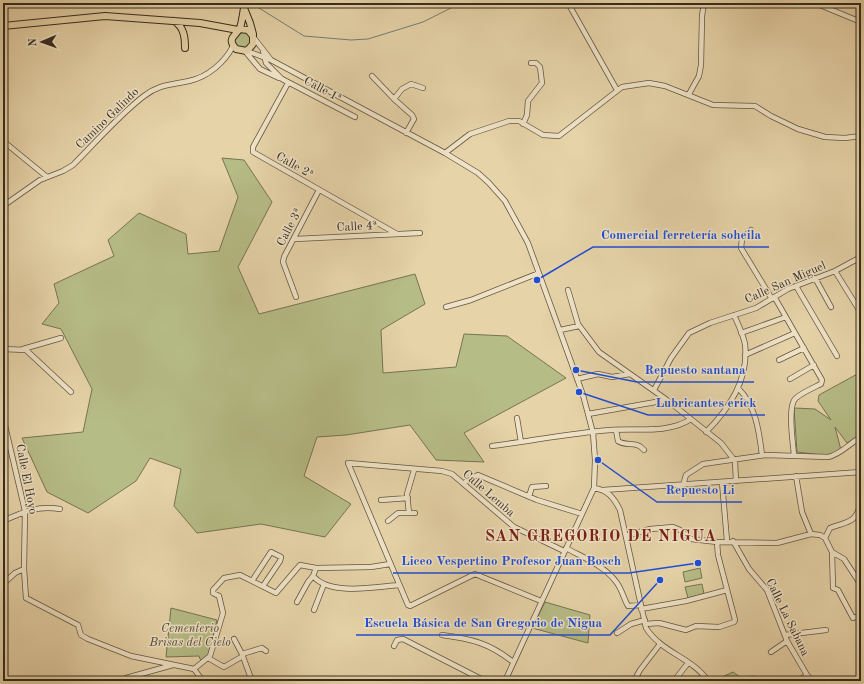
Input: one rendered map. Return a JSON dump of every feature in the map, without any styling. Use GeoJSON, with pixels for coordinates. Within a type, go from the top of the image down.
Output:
{"type":"FeatureCollection","features":[{"type":"Feature","properties":{"kind":"main road"},"geometry":{"type":"LineString","coordinates":[[233,42],[239,30],[243,6]]}},
{"type":"Feature","properties":{"kind":"main road"},"geometry":{"type":"LineString","coordinates":[[221,28],[233,42],[244,51],[252,47],[254,37],[243,6]]}},
{"type":"Feature","properties":{"kind":"main road"},"geometry":{"type":"LineString","coordinates":[[3,26],[105,16],[205,23],[221,28],[248,30],[254,37]]}},
{"type":"Feature","properties":{"kind":"main road"},"geometry":{"type":"LineString","coordinates":[[172,21],[178,24],[184,34],[185,48]]}},
{"type":"Feature","properties":{"kind":"street"},"geometry":{"type":"LineString","coordinates":[[568,3],[617,90]]}},
{"type":"Feature","properties":{"kind":"street"},"geometry":{"type":"LineString","coordinates":[[689,94],[696,84],[700,71],[702,16],[704,3]]}},
{"type":"Feature","properties":{"kind":"street"},"geometry":{"type":"LineString","coordinates":[[815,3],[861,22]]}},
{"type":"Feature","properties":{"kind":"street"},"geometry":{"type":"LineString","coordinates":[[254,37],[271,60]]}},
{"type":"Feature","properties":{"kind":"street","name":"Camino Galindo"},"geometry":{"type":"LineString","coordinates":[[229,54],[233,42]]}},
{"type":"Feature","properties":{"kind":"street"},"geometry":{"type":"LineString","coordinates":[[244,51],[264,59],[271,60],[445,153],[478,173],[505,201],[523,231],[560,330],[588,414],[593,433],[595,460],[594,488],[505,681]]}},
{"type":"Feature","properties":{"kind":"street","name":"Camino Galindo"},"geometry":{"type":"LineString","coordinates":[[3,206],[47,177],[63,171],[73,165],[126,112],[154,89],[159,86],[189,81],[201,77],[229,54],[244,51]]}},
{"type":"Feature","properties":{"kind":"street","name":"Calle 1ª"},"geometry":{"type":"LineString","coordinates":[[244,51],[260,69],[282,79]]}},
{"type":"Feature","properties":{"kind":"street"},"geometry":{"type":"LineString","coordinates":[[264,51],[264,59]]}},
{"type":"Feature","properties":{"kind":"street","name":"Calle 1ª"},"geometry":{"type":"LineString","coordinates":[[264,59],[268,66],[288,83],[355,117]]}},
{"type":"Feature","properties":{"kind":"street"},"geometry":{"type":"LineString","coordinates":[[523,124],[527,115],[528,101],[542,83],[540,67],[531,63]]}},
{"type":"Feature","properties":{"kind":"street"},"geometry":{"type":"LineString","coordinates":[[372,76],[412,115],[414,119],[406,133]]}},
{"type":"Feature","properties":{"kind":"street","name":"Calle 2ª"},"geometry":{"type":"LineString","coordinates":[[288,83],[253,147],[253,152],[397,234]]}},
{"type":"Feature","properties":{"kind":"street"},"geometry":{"type":"LineString","coordinates":[[445,153],[470,134],[509,121],[523,124],[543,135],[559,136],[622,87],[649,83],[665,86],[689,94],[713,105],[755,106],[771,116],[798,129],[825,137],[845,138],[861,136]]}},
{"type":"Feature","properties":{"kind":"street"},"geometry":{"type":"LineString","coordinates":[[394,99],[402,89],[411,84],[423,88]]}},
{"type":"Feature","properties":{"kind":"street"},"geometry":{"type":"LineString","coordinates":[[3,141],[47,177]]}},
{"type":"Feature","properties":{"kind":"street","name":"Calle 3ª"},"geometry":{"type":"LineString","coordinates":[[296,297],[283,262],[284,257],[295,239],[319,190]]}},
{"type":"Feature","properties":{"kind":"street"},"geometry":{"type":"LineString","coordinates":[[751,230],[742,239],[741,248],[786,316],[822,378],[821,384],[796,398],[792,402],[791,411],[794,455]]}},
{"type":"Feature","properties":{"kind":"street","name":"Calle 4ª"},"geometry":{"type":"LineString","coordinates":[[295,239],[420,233]]}},
{"type":"Feature","properties":{"kind":"street","name":"Calle San Miguel"},"geometry":{"type":"LineString","coordinates":[[654,390],[671,358],[689,333],[710,323],[756,308],[796,286],[835,271],[861,257]]}},
{"type":"Feature","properties":{"kind":"street"},"geometry":{"type":"LineString","coordinates":[[835,271],[861,313]]}},
{"type":"Feature","properties":{"kind":"street"},"geometry":{"type":"LineString","coordinates":[[446,307],[471,300],[539,273]]}},
{"type":"Feature","properties":{"kind":"street"},"geometry":{"type":"LineString","coordinates":[[815,278],[831,306]]}},
{"type":"Feature","properties":{"kind":"street"},"geometry":{"type":"LineString","coordinates":[[796,286],[837,356]]}},
{"type":"Feature","properties":{"kind":"street"},"geometry":{"type":"LineString","coordinates":[[568,290],[579,326],[599,352],[654,390],[721,443],[735,461],[736,481]]}},
{"type":"Feature","properties":{"kind":"street"},"geometry":{"type":"LineString","coordinates":[[706,432],[720,418],[738,388],[745,355],[744,342],[734,315]]}},
{"type":"Feature","properties":{"kind":"street"},"geometry":{"type":"LineString","coordinates":[[741,333],[786,316]]}},
{"type":"Feature","properties":{"kind":"street"},"geometry":{"type":"LineString","coordinates":[[560,330],[579,326]]}},
{"type":"Feature","properties":{"kind":"street"},"geometry":{"type":"LineString","coordinates":[[745,355],[795,333]]}},
{"type":"Feature","properties":{"kind":"street"},"geometry":{"type":"LineString","coordinates":[[3,349],[23,349],[61,338]]}},
{"type":"Feature","properties":{"kind":"street"},"geometry":{"type":"LineString","coordinates":[[779,360],[804,348]]}},
{"type":"Feature","properties":{"kind":"street"},"geometry":{"type":"LineString","coordinates":[[23,349],[32,355],[70,392]]}},
{"type":"Feature","properties":{"kind":"street"},"geometry":{"type":"LineString","coordinates":[[790,379],[814,365]]}},
{"type":"Feature","properties":{"kind":"street"},"geometry":{"type":"LineString","coordinates":[[577,379],[598,374],[612,377],[630,374]]}},
{"type":"Feature","properties":{"kind":"street"},"geometry":{"type":"LineString","coordinates":[[738,388],[751,405],[762,455]]}},
{"type":"Feature","properties":{"kind":"street"},"geometry":{"type":"LineString","coordinates":[[588,414],[667,400]]}},
{"type":"Feature","properties":{"kind":"street","name":"Calle El Hoyo"},"geometry":{"type":"LineString","coordinates":[[3,417],[25,511],[24,569],[26,598],[29,601],[78,626],[81,635],[88,640],[131,656],[175,664]]}},
{"type":"Feature","properties":{"kind":"street"},"geometry":{"type":"LineString","coordinates":[[517,418],[521,442]]}},
{"type":"Feature","properties":{"kind":"street"},"geometry":{"type":"LineString","coordinates":[[492,446],[616,430],[676,426],[691,419]]}},
{"type":"Feature","properties":{"kind":"street"},"geometry":{"type":"LineString","coordinates":[[616,430],[618,441],[621,444],[634,443],[640,445],[644,450]]}},
{"type":"Feature","properties":{"kind":"street"},"geometry":{"type":"LineString","coordinates":[[3,437],[7,433]]}},
{"type":"Feature","properties":{"kind":"street"},"geometry":{"type":"LineString","coordinates":[[683,485],[686,475],[703,464],[735,461],[762,455],[834,456],[848,445],[861,438]]}},
{"type":"Feature","properties":{"kind":"street","name":"Calle Lemba"},"geometry":{"type":"LineString","coordinates":[[390,564],[348,463],[414,470],[442,470],[452,474],[514,527],[565,549],[602,568],[618,584],[628,606],[641,607]]}},
{"type":"Feature","properties":{"kind":"street"},"geometry":{"type":"LineString","coordinates":[[409,513],[408,498],[414,470]]}},
{"type":"Feature","properties":{"kind":"street"},"geometry":{"type":"LineString","coordinates":[[594,488],[603,490],[861,472]]}},
{"type":"Feature","properties":{"kind":"street"},"geometry":{"type":"LineString","coordinates":[[464,484],[468,479],[478,475],[529,496],[582,514]]}},
{"type":"Feature","properties":{"kind":"street"},"geometry":{"type":"LineString","coordinates":[[796,476],[802,512],[811,534]]}},
{"type":"Feature","properties":{"kind":"street"},"geometry":{"type":"LineString","coordinates":[[722,482],[727,541]]}},
{"type":"Feature","properties":{"kind":"street"},"geometry":{"type":"LineString","coordinates":[[529,496],[532,487],[546,486]]}},
{"type":"Feature","properties":{"kind":"street"},"geometry":{"type":"LineString","coordinates":[[603,490],[615,500],[626,536],[645,622],[654,639],[688,663],[708,681]]}},
{"type":"Feature","properties":{"kind":"street"},"geometry":{"type":"LineString","coordinates":[[381,500],[408,498]]}},
{"type":"Feature","properties":{"kind":"street"},"geometry":{"type":"LineString","coordinates":[[825,538],[830,528],[852,521],[859,510],[861,502]]}},
{"type":"Feature","properties":{"kind":"street"},"geometry":{"type":"LineString","coordinates":[[3,521],[38,507],[60,509]]}},
{"type":"Feature","properties":{"kind":"street"},"geometry":{"type":"LineString","coordinates":[[388,520],[398,513],[415,513]]}},
{"type":"Feature","properties":{"kind":"street"},"geometry":{"type":"LineString","coordinates":[[626,536],[650,530],[673,527],[680,530],[691,539],[717,542],[733,541],[777,543],[811,534],[820,535],[825,538],[832,552],[832,588],[838,590],[854,618],[861,615]]}},
{"type":"Feature","properties":{"kind":"street","name":"Calle La Sabana"},"geometry":{"type":"LineString","coordinates":[[733,541],[749,569],[767,590],[787,642],[807,675],[813,681]]}},
{"type":"Feature","properties":{"kind":"street"},"geometry":{"type":"LineString","coordinates":[[616,633],[631,624],[645,622],[661,623],[686,630],[696,626],[726,625],[734,622],[718,555],[717,542]]}},
{"type":"Feature","properties":{"kind":"street"},"geometry":{"type":"LineString","coordinates":[[252,581],[271,552],[281,557],[280,561],[263,586]]}},
{"type":"Feature","properties":{"kind":"street"},"geometry":{"type":"LineString","coordinates":[[832,552],[844,559],[861,585]]}},
{"type":"Feature","properties":{"kind":"street"},"geometry":{"type":"LineString","coordinates":[[194,669],[210,656],[223,613],[219,596],[214,593],[213,590],[224,578],[240,575],[276,593],[300,565],[316,568],[371,567],[390,564],[408,605],[410,606],[475,574],[541,601]]}},
{"type":"Feature","properties":{"kind":"street"},"geometry":{"type":"LineString","coordinates":[[297,602],[308,582],[314,576],[316,568]]}},
{"type":"Feature","properties":{"kind":"street"},"geometry":{"type":"LineString","coordinates":[[3,584],[15,573],[24,569]]}},
{"type":"Feature","properties":{"kind":"street"},"geometry":{"type":"LineString","coordinates":[[314,576],[324,584],[349,589],[399,585]]}},
{"type":"Feature","properties":{"kind":"street"},"geometry":{"type":"LineString","coordinates":[[314,610],[324,584]]}},
{"type":"Feature","properties":{"kind":"street"},"geometry":{"type":"LineString","coordinates":[[641,607],[686,601],[727,590]]}},
{"type":"Feature","properties":{"kind":"street"},"geometry":{"type":"LineString","coordinates":[[785,635],[826,630]]}},
{"type":"Feature","properties":{"kind":"street"},"geometry":{"type":"LineString","coordinates":[[442,635],[479,641],[494,648],[513,662]]}},
{"type":"Feature","properties":{"kind":"street"},"geometry":{"type":"LineString","coordinates":[[234,639],[243,655],[252,681]]}},
{"type":"Feature","properties":{"kind":"street"},"geometry":{"type":"LineString","coordinates":[[394,646],[397,640],[403,639],[485,681]]}},
{"type":"Feature","properties":{"kind":"street"},"geometry":{"type":"LineString","coordinates":[[771,652],[787,642]]}},
{"type":"Feature","properties":{"kind":"street"},"geometry":{"type":"LineString","coordinates":[[634,681],[640,670],[660,644]]}},
{"type":"Feature","properties":{"kind":"street"},"geometry":{"type":"LineString","coordinates":[[208,658],[224,667],[243,655],[262,648],[266,651]]}},
{"type":"Feature","properties":{"kind":"street"},"geometry":{"type":"LineString","coordinates":[[674,681],[688,663]]}},
{"type":"Feature","properties":{"kind":"street"},"geometry":{"type":"LineString","coordinates":[[126,678],[175,664],[194,669],[203,681]]}},
{"type":"Feature","properties":{"kind":"street"},"geometry":{"type":"LineString","coordinates":[[798,681],[807,675]]}},
{"type":"Feature","properties":{"kind":"street"},"geometry":{"type":"LineString","coordinates":[[856,681],[861,675]]}},
{"type":"Feature","properties":{"kind":"green space"},"geometry":{"type":"Polygon","coordinates":[[[246,31],[253,38],[247,49],[236,47],[233,38],[236,33],[246,31]]]}},
{"type":"Feature","properties":{"kind":"green space"},"geometry":{"type":"Polygon","coordinates":[[[222,158],[244,160],[272,202],[238,267],[259,314],[415,274],[425,304],[381,330],[383,373],[456,367],[464,334],[507,336],[566,378],[464,433],[484,462],[436,460],[410,425],[346,435],[317,437],[304,476],[351,504],[325,537],[261,524],[197,533],[174,506],[181,469],[150,458],[136,481],[88,513],[47,492],[22,438],[83,432],[92,389],[61,329],[42,324],[59,303],[54,284],[114,256],[108,240],[139,213],[186,234],[188,254],[219,251],[238,197],[222,158]]]}},
{"type":"Feature","properties":{"kind":"green space"},"geometry":{"type":"Polygon","coordinates":[[[861,372],[861,435],[847,443],[835,427],[841,450],[829,456],[797,452],[794,408],[815,409],[831,420],[818,401],[819,395],[861,372]]]}},
{"type":"Feature","properties":{"kind":"green space"},"geometry":{"type":"Polygon","coordinates":[[[700,568],[702,578],[685,582],[683,572],[700,568]]]}},
{"type":"Feature","properties":{"kind":"green space"},"geometry":{"type":"Polygon","coordinates":[[[702,584],[704,594],[688,598],[685,587],[702,584]]]}},
{"type":"Feature","properties":{"kind":"green space"},"geometry":{"type":"Polygon","coordinates":[[[545,602],[590,615],[588,643],[532,628],[545,602]]]}},
{"type":"Feature","properties":{"kind":"green space","name":"Cementerio Brisas del Cielo"},"geometry":{"type":"Polygon","coordinates":[[[171,608],[217,620],[209,656],[202,660],[199,656],[166,657],[171,608]]]}},
{"type":"Feature","properties":{"kind":"green space"},"geometry":{"type":"Polygon","coordinates":[[[733,672],[740,677],[755,676],[757,681],[713,681],[733,672]]]}},
{"type":"Feature","properties":{"kind":"waterway"},"geometry":{"type":"LineString","coordinates":[[166,3],[194,7],[223,3]]}},
{"type":"Feature","properties":{"kind":"waterway"},"geometry":{"type":"LineString","coordinates":[[251,3],[304,36],[351,40],[368,39],[423,22],[461,3]]}},
{"type":"Feature","properties":{"kind":"place","name":"Comercial ferretería soheila"},"geometry":{"type":"Point","coordinates":[537,280]}},
{"type":"Feature","properties":{"kind":"place","name":"Repuesto santana"},"geometry":{"type":"Point","coordinates":[576,370]}},
{"type":"Feature","properties":{"kind":"place","name":"Lubricantes erick"},"geometry":{"type":"Point","coordinates":[579,392]}},
{"type":"Feature","properties":{"kind":"place","name":"Repuesto Li"},"geometry":{"type":"Point","coordinates":[598,460]}},
{"type":"Feature","properties":{"kind":"place","name":"Liceo Vespertino Profesor Juan Bosch"},"geometry":{"type":"Point","coordinates":[698,563]}},
{"type":"Feature","properties":{"kind":"place","name":"Escuela Básica de San Gregorio de Nigua"},"geometry":{"type":"Point","coordinates":[660,580]}},
{"type":"Feature","properties":{"kind":"district","name":"SAN GREGORIO DE NIGUA"},"geometry":{"type":"Point","coordinates":[601,535]}}]}
